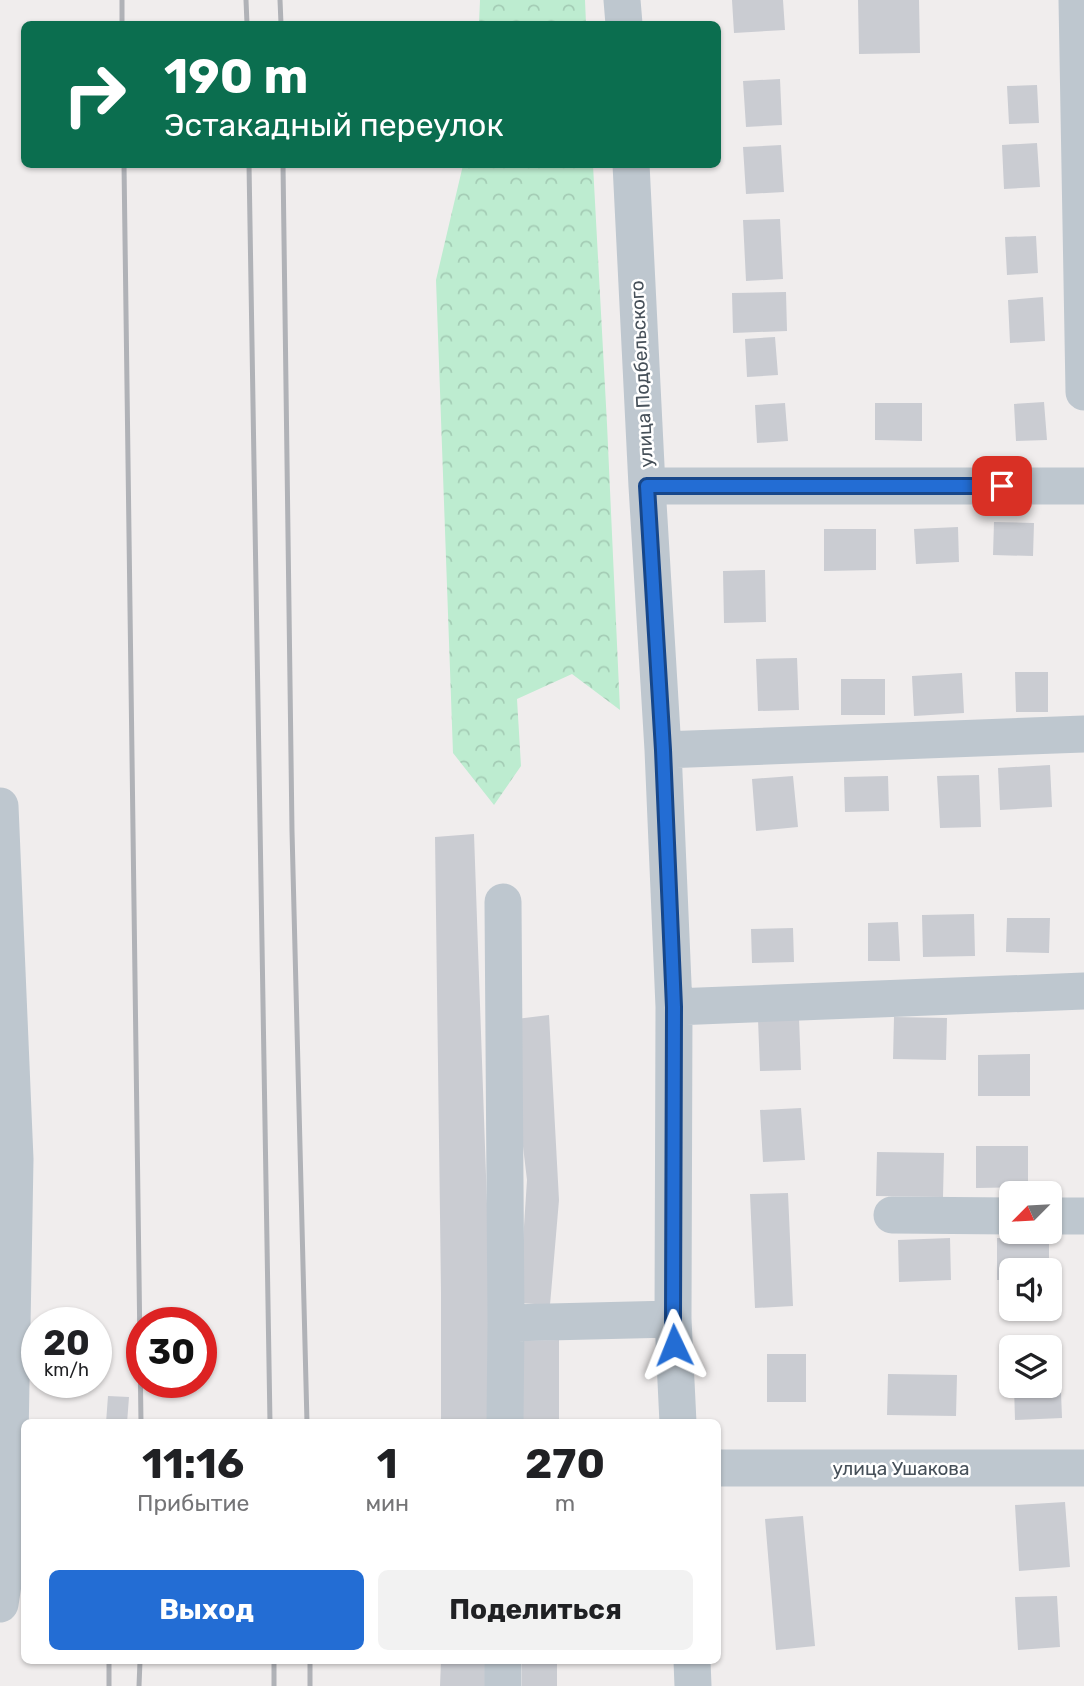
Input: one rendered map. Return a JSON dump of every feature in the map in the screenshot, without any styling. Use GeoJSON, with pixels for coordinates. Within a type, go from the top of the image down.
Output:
{"type":"FeatureCollection","features":[{"type":"Feature","properties":{"kind":"street"},"geometry":{"type":"LineString","coordinates":[[622,0],[624,21]]}},
{"type":"Feature","properties":{"kind":"street"},"geometry":{"type":"LineString","coordinates":[[1077,0],[1084,392]]}},
{"type":"Feature","properties":{"kind":"street","name":"улица Подбельского"},"geometry":{"type":"LineString","coordinates":[[631,168],[663,750],[674,1007],[673,1319],[678,1419]]}},
{"type":"Feature","properties":{"kind":"street"},"geometry":{"type":"LineString","coordinates":[[647,486],[1084,486]]}},
{"type":"Feature","properties":{"kind":"street"},"geometry":{"type":"LineString","coordinates":[[663,750],[1084,734]]}},
{"type":"Feature","properties":{"kind":"street"},"geometry":{"type":"LineString","coordinates":[[0,806],[15,1159],[8,1551],[0,1604]]}},
{"type":"Feature","properties":{"kind":"street"},"geometry":{"type":"LineString","coordinates":[[503,902],[505,1419]]}},
{"type":"Feature","properties":{"kind":"street"},"geometry":{"type":"LineString","coordinates":[[674,1007],[1084,991]]}},
{"type":"Feature","properties":{"kind":"street"},"geometry":{"type":"LineString","coordinates":[[892,1215],[999,1216]]}},
{"type":"Feature","properties":{"kind":"street"},"geometry":{"type":"LineString","coordinates":[[1062,1216],[1084,1216]]}},
{"type":"Feature","properties":{"kind":"street"},"geometry":{"type":"LineString","coordinates":[[506,1323],[673,1319]]}},
{"type":"Feature","properties":{"kind":"street","name":"улица Ушакова"},"geometry":{"type":"LineString","coordinates":[[721,1468],[1084,1468]]}},
{"type":"Feature","properties":{"kind":"street"},"geometry":{"type":"LineString","coordinates":[[503,1664],[503,1686]]}},
{"type":"Feature","properties":{"kind":"street"},"geometry":{"type":"LineString","coordinates":[[692,1664],[693,1686]]}},
{"type":"Feature","properties":{"kind":"green space"},"geometry":{"type":"Polygon","coordinates":[[[480,0],[585,0],[586,21],[479,21],[480,0]]]}},
{"type":"Feature","properties":{"kind":"green space"},"geometry":{"type":"Polygon","coordinates":[[[462,168],[593,168],[620,710],[572,674],[517,699],[521,766],[494,805],[453,753],[436,280],[462,168]]]}},
{"type":"Feature","properties":{"kind":"building"},"geometry":{"type":"Polygon","coordinates":[[[732,0],[783,0],[785,30],[734,33],[732,0]]]}},
{"type":"Feature","properties":{"kind":"building"},"geometry":{"type":"Polygon","coordinates":[[[858,0],[919,0],[920,53],[859,54],[858,0]]]}},
{"type":"Feature","properties":{"kind":"building"},"geometry":{"type":"Polygon","coordinates":[[[780,79],[782,125],[746,127],[743,81],[780,79]]]}},
{"type":"Feature","properties":{"kind":"building"},"geometry":{"type":"Polygon","coordinates":[[[1037,85],[1039,123],[1009,124],[1007,86],[1037,85]]]}},
{"type":"Feature","properties":{"kind":"building"},"geometry":{"type":"Polygon","coordinates":[[[1037,143],[1040,187],[1004,189],[1002,145],[1037,143]]]}},
{"type":"Feature","properties":{"kind":"building"},"geometry":{"type":"Polygon","coordinates":[[[781,145],[784,192],[746,194],[743,147],[781,145]]]}},
{"type":"Feature","properties":{"kind":"building"},"geometry":{"type":"Polygon","coordinates":[[[780,219],[783,279],[746,281],[743,220],[780,219]]]}},
{"type":"Feature","properties":{"kind":"building"},"geometry":{"type":"Polygon","coordinates":[[[1036,236],[1038,273],[1007,275],[1005,237],[1036,236]]]}},
{"type":"Feature","properties":{"kind":"building"},"geometry":{"type":"Polygon","coordinates":[[[786,292],[787,331],[733,333],[732,293],[786,292]]]}},
{"type":"Feature","properties":{"kind":"building"},"geometry":{"type":"Polygon","coordinates":[[[1043,297],[1045,341],[1010,343],[1008,300],[1043,297]]]}},
{"type":"Feature","properties":{"kind":"building"},"geometry":{"type":"Polygon","coordinates":[[[775,337],[778,375],[747,377],[745,339],[775,337]]]}},
{"type":"Feature","properties":{"kind":"building"},"geometry":{"type":"Polygon","coordinates":[[[1044,402],[1047,440],[1016,441],[1014,404],[1044,402]]]}},
{"type":"Feature","properties":{"kind":"building"},"geometry":{"type":"Polygon","coordinates":[[[785,403],[788,441],[757,443],[755,405],[785,403]]]}},
{"type":"Feature","properties":{"kind":"building"},"geometry":{"type":"Polygon","coordinates":[[[875,403],[922,403],[922,441],[875,440],[875,403]]]}},
{"type":"Feature","properties":{"kind":"building"},"geometry":{"type":"Polygon","coordinates":[[[994,522],[1034,523],[1033,556],[993,555],[994,522]]]}},
{"type":"Feature","properties":{"kind":"building"},"geometry":{"type":"Polygon","coordinates":[[[958,527],[959,562],[916,564],[914,529],[958,527]]]}},
{"type":"Feature","properties":{"kind":"building"},"geometry":{"type":"Polygon","coordinates":[[[824,529],[876,529],[876,570],[824,571],[824,529]]]}},
{"type":"Feature","properties":{"kind":"building"},"geometry":{"type":"Polygon","coordinates":[[[765,570],[766,622],[724,623],[723,571],[765,570]]]}},
{"type":"Feature","properties":{"kind":"building"},"geometry":{"type":"Polygon","coordinates":[[[797,658],[799,710],[758,711],[756,659],[797,658]]]}},
{"type":"Feature","properties":{"kind":"building"},"geometry":{"type":"Polygon","coordinates":[[[1015,672],[1048,672],[1048,712],[1016,712],[1015,672]]]}},
{"type":"Feature","properties":{"kind":"building"},"geometry":{"type":"Polygon","coordinates":[[[962,673],[964,713],[914,716],[912,676],[962,673]]]}},
{"type":"Feature","properties":{"kind":"building"},"geometry":{"type":"Polygon","coordinates":[[[841,679],[885,679],[885,715],[841,715],[841,679]]]}},
{"type":"Feature","properties":{"kind":"building"},"geometry":{"type":"Polygon","coordinates":[[[1050,765],[1052,807],[1000,810],[998,768],[1050,765]]]}},
{"type":"Feature","properties":{"kind":"building"},"geometry":{"type":"Polygon","coordinates":[[[979,775],[981,827],[940,828],[937,776],[979,775]]]}},
{"type":"Feature","properties":{"kind":"building"},"geometry":{"type":"Polygon","coordinates":[[[793,776],[798,827],[756,831],[752,779],[793,776]]]}},
{"type":"Feature","properties":{"kind":"building"},"geometry":{"type":"Polygon","coordinates":[[[888,776],[889,811],[845,812],[844,777],[888,776]]]}},
{"type":"Feature","properties":{"kind":"building"},"geometry":{"type":"Polygon","coordinates":[[[474,834],[490,1289],[489,1419],[441,1419],[435,837],[474,834]]]}},
{"type":"Feature","properties":{"kind":"building"},"geometry":{"type":"Polygon","coordinates":[[[974,914],[975,956],[923,957],[922,915],[974,914]]]}},
{"type":"Feature","properties":{"kind":"building"},"geometry":{"type":"Polygon","coordinates":[[[1007,918],[1050,918],[1049,953],[1006,952],[1007,918]]]}},
{"type":"Feature","properties":{"kind":"building"},"geometry":{"type":"Polygon","coordinates":[[[898,922],[900,961],[868,961],[868,923],[898,922]]]}},
{"type":"Feature","properties":{"kind":"building"},"geometry":{"type":"Polygon","coordinates":[[[793,928],[794,962],[752,963],[751,929],[793,928]]]}},
{"type":"Feature","properties":{"kind":"building"},"geometry":{"type":"Polygon","coordinates":[[[549,1015],[559,1200],[550,1305],[519,1303],[527,1180],[508,1020],[549,1015]]]}},
{"type":"Feature","properties":{"kind":"building"},"geometry":{"type":"Polygon","coordinates":[[[894,1017],[947,1018],[946,1060],[893,1059],[894,1017]]]}},
{"type":"Feature","properties":{"kind":"building"},"geometry":{"type":"Polygon","coordinates":[[[799,1018],[801,1070],[760,1071],[758,1019],[799,1018]]]}},
{"type":"Feature","properties":{"kind":"building"},"geometry":{"type":"Polygon","coordinates":[[[1030,1054],[1030,1096],[978,1096],[978,1055],[1030,1054]]]}},
{"type":"Feature","properties":{"kind":"building"},"geometry":{"type":"Polygon","coordinates":[[[801,1108],[805,1160],[763,1162],[760,1110],[801,1108]]]}},
{"type":"Feature","properties":{"kind":"building"},"geometry":{"type":"Polygon","coordinates":[[[976,1146],[1028,1146],[1028,1181],[999,1181],[999,1188],[976,1188],[976,1146]]]}},
{"type":"Feature","properties":{"kind":"building"},"geometry":{"type":"Polygon","coordinates":[[[877,1152],[944,1153],[943,1197],[876,1196],[877,1152]]]}},
{"type":"Feature","properties":{"kind":"building"},"geometry":{"type":"Polygon","coordinates":[[[788,1193],[793,1306],[755,1308],[750,1194],[788,1193]]]}},
{"type":"Feature","properties":{"kind":"building"},"geometry":{"type":"Polygon","coordinates":[[[950,1238],[951,1280],[899,1282],[898,1240],[950,1238]]]}},
{"type":"Feature","properties":{"kind":"building"},"geometry":{"type":"Polygon","coordinates":[[[997,1238],[999,1244],[1049,1244],[1049,1258],[999,1258],[997,1280],[997,1238]]]}},
{"type":"Feature","properties":{"kind":"building"},"geometry":{"type":"Polygon","coordinates":[[[559,1340],[559,1419],[523,1419],[523,1341],[559,1340]]]}},
{"type":"Feature","properties":{"kind":"building"},"geometry":{"type":"Polygon","coordinates":[[[767,1354],[806,1354],[806,1402],[767,1402],[767,1354]]]}},
{"type":"Feature","properties":{"kind":"building"},"geometry":{"type":"Polygon","coordinates":[[[888,1374],[957,1375],[956,1416],[887,1415],[888,1374]]]}},
{"type":"Feature","properties":{"kind":"building"},"geometry":{"type":"Polygon","coordinates":[[[108,1398],[129,1398],[127,1419],[106,1419],[108,1398]]]}},
{"type":"Feature","properties":{"kind":"building"},"geometry":{"type":"Polygon","coordinates":[[[1014,1398],[1061,1398],[1062,1418],[1015,1420],[1014,1398]]]}},
{"type":"Feature","properties":{"kind":"building"},"geometry":{"type":"Polygon","coordinates":[[[1065,1502],[1070,1567],[1019,1571],[1015,1505],[1065,1502]]]}},
{"type":"Feature","properties":{"kind":"building"},"geometry":{"type":"Polygon","coordinates":[[[803,1516],[815,1646],[776,1650],[765,1519],[803,1516]]]}},
{"type":"Feature","properties":{"kind":"building"},"geometry":{"type":"Polygon","coordinates":[[[1057,1596],[1060,1647],[1018,1650],[1015,1597],[1057,1596]]]}},
{"type":"Feature","properties":{"kind":"building"},"geometry":{"type":"Polygon","coordinates":[[[441,1664],[487,1664],[487,1686],[440,1686],[441,1664]]]}},
{"type":"Feature","properties":{"kind":"building"},"geometry":{"type":"Polygon","coordinates":[[[522,1664],[557,1664],[557,1686],[522,1686],[522,1664]]]}},
{"type":"Feature","properties":{"kind":"railway"},"geometry":{"type":"LineString","coordinates":[[122,0],[122,21]]}},
{"type":"Feature","properties":{"kind":"railway"},"geometry":{"type":"LineString","coordinates":[[246,0],[247,21]]}},
{"type":"Feature","properties":{"kind":"railway"},"geometry":{"type":"LineString","coordinates":[[280,0],[281,21]]}},
{"type":"Feature","properties":{"kind":"railway"},"geometry":{"type":"LineString","coordinates":[[124,168],[141,1419]]}},
{"type":"Feature","properties":{"kind":"railway"},"geometry":{"type":"LineString","coordinates":[[249,168],[270,1419]]}},
{"type":"Feature","properties":{"kind":"railway"},"geometry":{"type":"LineString","coordinates":[[283,168],[292,831],[307,1419]]}},
{"type":"Feature","properties":{"kind":"railway"},"geometry":{"type":"LineString","coordinates":[[109,1664],[109,1686]]}},
{"type":"Feature","properties":{"kind":"railway"},"geometry":{"type":"LineString","coordinates":[[139,1686],[140,1664]]}},
{"type":"Feature","properties":{"kind":"railway"},"geometry":{"type":"LineString","coordinates":[[274,1664],[274,1686]]}},
{"type":"Feature","properties":{"kind":"railway"},"geometry":{"type":"LineString","coordinates":[[310,1664],[310,1686]]}},
{"type":"Feature","properties":{"kind":"route"},"geometry":{"type":"LineString","coordinates":[[674,1345],[674,1007],[663,750],[647,486],[1002,486]]}}]}
